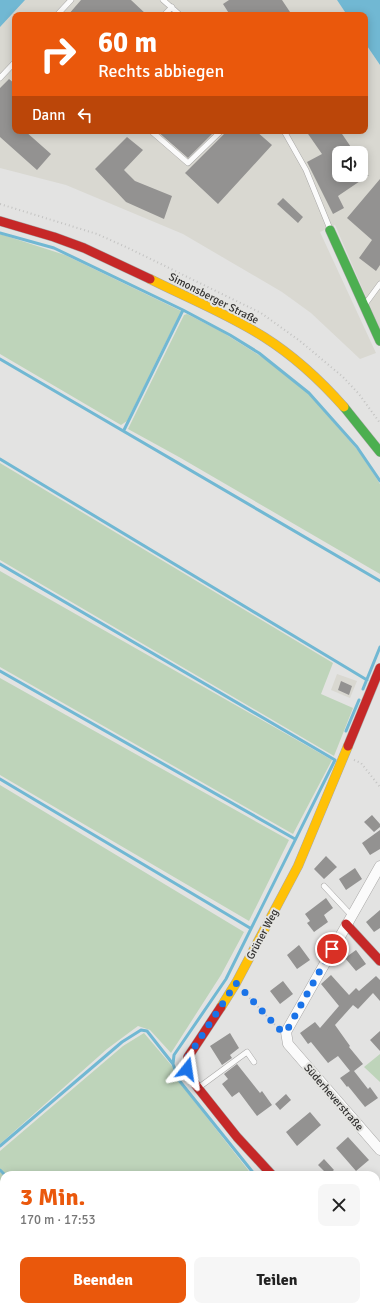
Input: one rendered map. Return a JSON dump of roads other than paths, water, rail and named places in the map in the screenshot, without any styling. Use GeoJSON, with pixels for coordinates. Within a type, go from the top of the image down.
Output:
{"type":"FeatureCollection","features":[{"type":"Feature","properties":{"kind":"street","name":"Simonsberger Straße"},"geometry":{"type":"LineString","coordinates":[[0,221],[71,242],[100,254],[245,326],[268,340],[295,360],[327,388],[364,429],[380,452]]}},
{"type":"Feature","properties":{"kind":"street"},"geometry":{"type":"LineString","coordinates":[[330,230],[380,341]]}},
{"type":"Feature","properties":{"kind":"street","name":"Grüner Weg"},"geometry":{"type":"LineString","coordinates":[[268,1171],[236,1137],[198,1088],[187,1069],[188,1057],[236,983],[298,866],[380,668]]}},
{"type":"Feature","properties":{"kind":"street"},"geometry":{"type":"LineString","coordinates":[[380,866],[349,919],[380,961]]}},
{"type":"Feature","properties":{"kind":"street","name":"Süderheverstraße"},"geometry":{"type":"LineString","coordinates":[[349,919],[286,1032],[288,1044],[380,1150]]}},
{"type":"Feature","properties":{"kind":"lane"},"geometry":{"type":"LineString","coordinates":[[60,12],[71,0]]}},
{"type":"Feature","properties":{"kind":"lane"},"geometry":{"type":"LineString","coordinates":[[163,0],[177,12]]}},
{"type":"Feature","properties":{"kind":"lane"},"geometry":{"type":"LineString","coordinates":[[167,12],[172,8]]}},
{"type":"Feature","properties":{"kind":"lane"},"geometry":{"type":"LineString","coordinates":[[0,78],[12,65]]}},
{"type":"Feature","properties":{"kind":"lane"},"geometry":{"type":"LineString","coordinates":[[154,134],[188,163],[218,134]]}},
{"type":"Feature","properties":{"kind":"lane"},"geometry":{"type":"LineString","coordinates":[[286,134],[306,170],[330,230]]}},
{"type":"Feature","properties":{"kind":"lane"},"geometry":{"type":"LineString","coordinates":[[364,305],[380,284]]}},
{"type":"Feature","properties":{"kind":"lane"},"geometry":{"type":"LineString","coordinates":[[324,886],[349,919]]}},
{"type":"Feature","properties":{"kind":"lane"},"geometry":{"type":"LineString","coordinates":[[198,1088],[247,1052],[254,1062]]}},
{"type":"Feature","properties":{"kind":"water"},"geometry":{"type":"Polygon","coordinates":[[[0,0],[25,0],[14,12],[12,12],[12,14],[0,27],[0,0]]]}},
{"type":"Feature","properties":{"kind":"water"},"geometry":{"type":"Polygon","coordinates":[[[337,0],[380,0],[380,65],[368,47],[368,12],[345,12],[337,0]]]}},
{"type":"Feature","properties":{"kind":"waterway"},"geometry":{"type":"LineString","coordinates":[[0,233],[54,248],[183,310],[230,335],[259,353],[309,393],[357,447],[380,481]]}},
{"type":"Feature","properties":{"kind":"waterway"},"geometry":{"type":"LineString","coordinates":[[124,430],[183,310]]}},
{"type":"Feature","properties":{"kind":"waterway"},"geometry":{"type":"LineString","coordinates":[[0,359],[380,581]]}},
{"type":"Feature","properties":{"kind":"waterway"},"geometry":{"type":"LineString","coordinates":[[0,459],[367,680]]}},
{"type":"Feature","properties":{"kind":"waterway"},"geometry":{"type":"LineString","coordinates":[[0,564],[335,760]]}},
{"type":"Feature","properties":{"kind":"waterway"},"geometry":{"type":"LineString","coordinates":[[363,689],[380,647]]}},
{"type":"Feature","properties":{"kind":"waterway"},"geometry":{"type":"LineString","coordinates":[[0,671],[295,839]]}},
{"type":"Feature","properties":{"kind":"waterway"},"geometry":{"type":"LineString","coordinates":[[346,731],[359,700]]}},
{"type":"Feature","properties":{"kind":"waterway"},"geometry":{"type":"LineString","coordinates":[[252,1171],[178,1079],[173,1064],[174,1055],[226,979],[335,760]]}},
{"type":"Feature","properties":{"kind":"waterway"},"geometry":{"type":"LineString","coordinates":[[0,779],[250,928]]}},
{"type":"Feature","properties":{"kind":"waterway"},"geometry":{"type":"LineString","coordinates":[[0,1146],[122,1042],[141,1030],[147,1031],[173,1064]]}}]}
